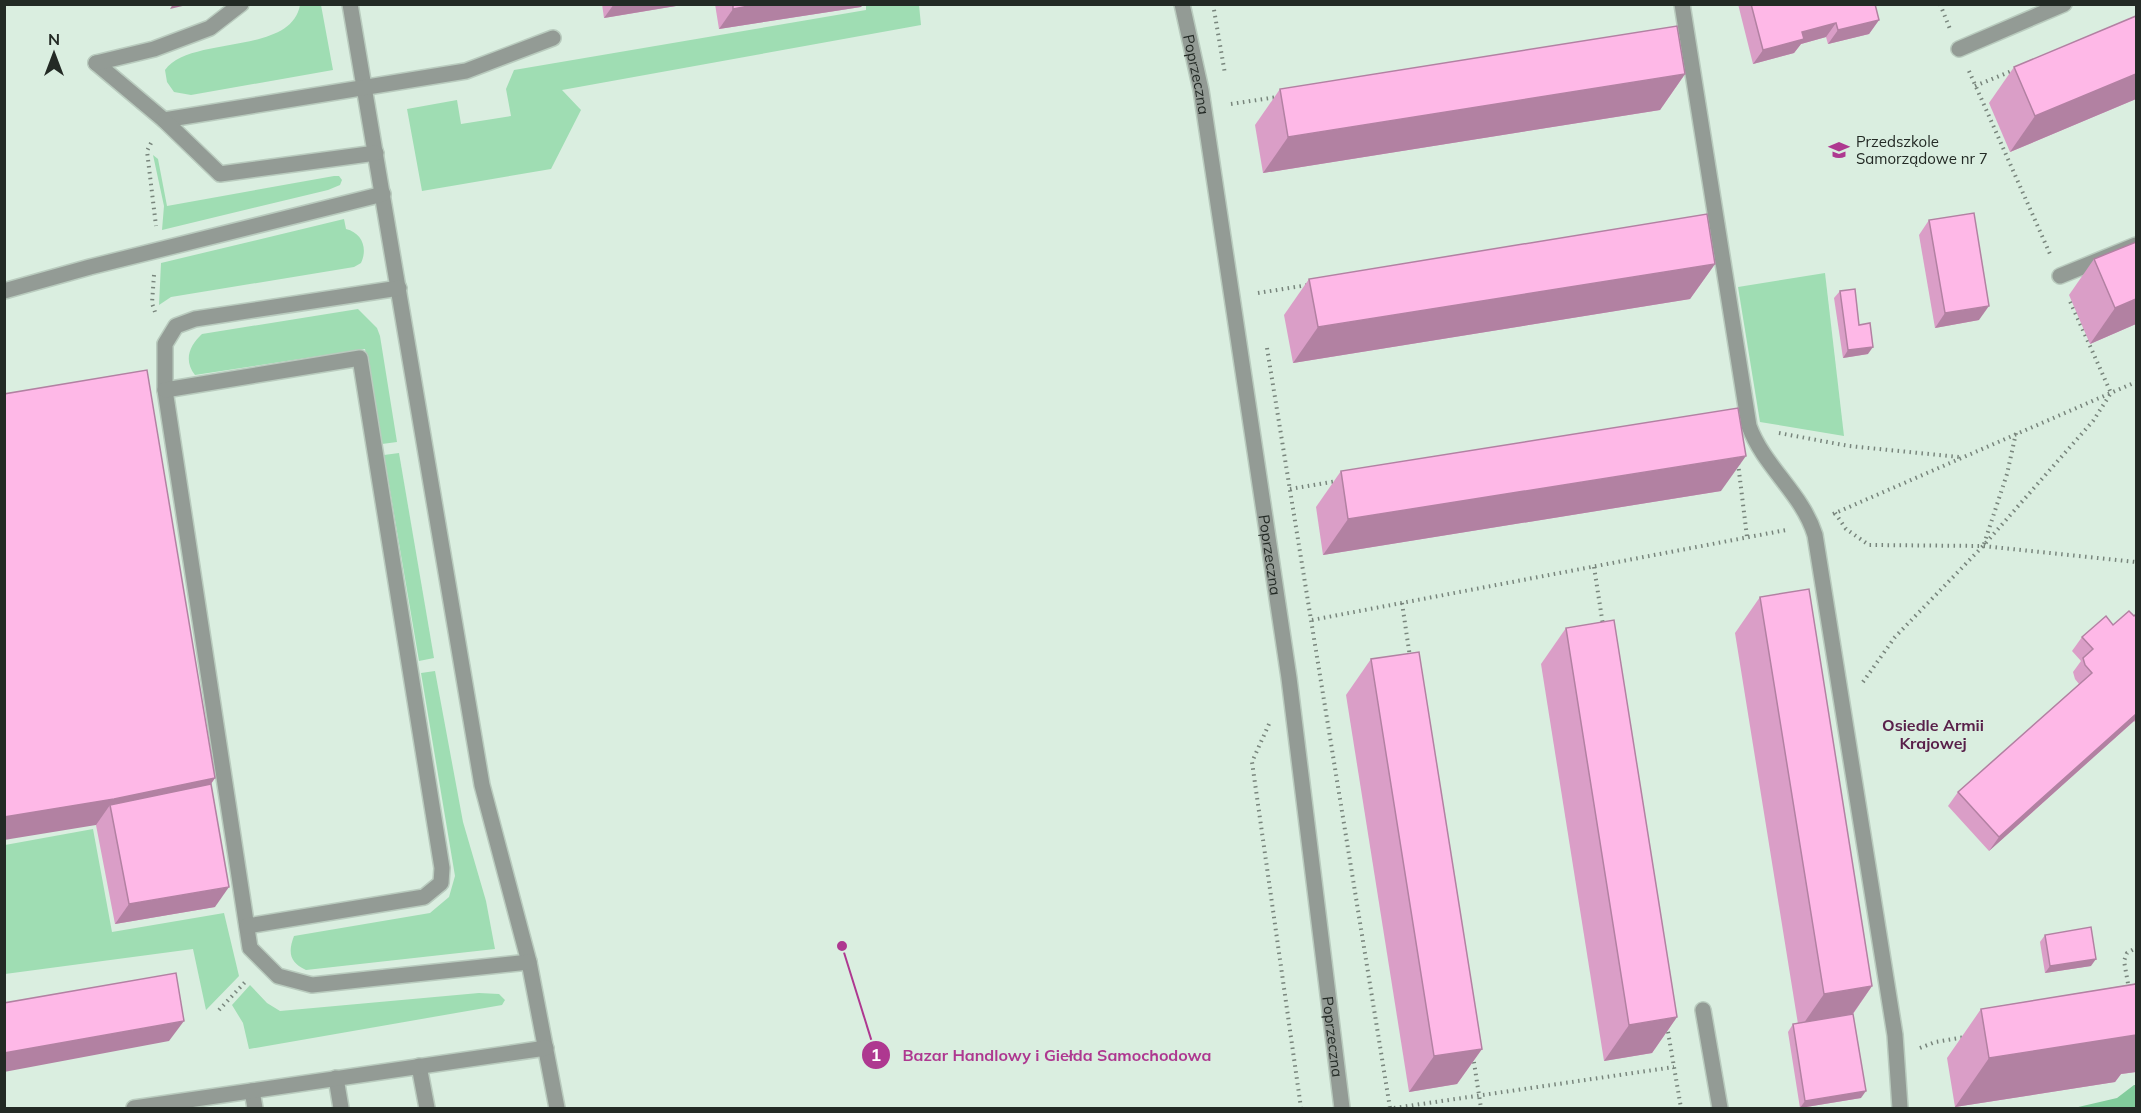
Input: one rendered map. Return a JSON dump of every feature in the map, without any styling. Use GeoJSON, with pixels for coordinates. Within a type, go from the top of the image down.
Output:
{"type":"FeatureCollection","features":[{"type":"Feature","properties":{"kind":"street"},"geometry":{"type":"LineString","coordinates":[[241,4],[210,28],[154,49],[96,63],[164,120],[220,174],[376,153]]}},
{"type":"Feature","properties":{"kind":"street"},"geometry":{"type":"LineString","coordinates":[[350,4],[482,785],[529,962],[557,1108]]}},
{"type":"Feature","properties":{"kind":"street","name":"Poprzeczna"},"geometry":{"type":"LineString","coordinates":[[1182,4],[1201,90],[1289,678],[1342,1108]]}},
{"type":"Feature","properties":{"kind":"street"},"geometry":{"type":"LineString","coordinates":[[1682,4],[1749,426],[1756,444],[1799,499],[1812,523],[1845,708],[1895,1035],[1900,1108]]}},
{"type":"Feature","properties":{"kind":"street"},"geometry":{"type":"LineString","coordinates":[[1959,49],[2064,4]]}},
{"type":"Feature","properties":{"kind":"street"},"geometry":{"type":"LineString","coordinates":[[164,120],[466,71],[552,38]]}},
{"type":"Feature","properties":{"kind":"street"},"geometry":{"type":"LineString","coordinates":[[4,291],[383,194]]}},
{"type":"Feature","properties":{"kind":"street"},"geometry":{"type":"LineString","coordinates":[[2060,276],[2136,244]]}},
{"type":"Feature","properties":{"kind":"street"},"geometry":{"type":"LineString","coordinates":[[399,288],[195,319],[177,326],[165,344],[165,390],[250,948],[278,976],[312,985],[529,962]]}},
{"type":"Feature","properties":{"kind":"street"},"geometry":{"type":"LineString","coordinates":[[165,390],[360,358],[442,868],[441,882],[424,897],[247,926]]}},
{"type":"Feature","properties":{"kind":"street"},"geometry":{"type":"LineString","coordinates":[[1703,1010],[1720,1108]]}},
{"type":"Feature","properties":{"kind":"street"},"geometry":{"type":"LineString","coordinates":[[134,1108],[171,1106],[336,1078],[546,1048]]}},
{"type":"Feature","properties":{"kind":"street"},"geometry":{"type":"LineString","coordinates":[[419,1066],[427,1108]]}},
{"type":"Feature","properties":{"kind":"street"},"geometry":{"type":"LineString","coordinates":[[336,1078],[341,1108]]}},
{"type":"Feature","properties":{"kind":"street"},"geometry":{"type":"LineString","coordinates":[[252,1091],[255,1108]]}},
{"type":"Feature","properties":{"kind":"path"},"geometry":{"type":"LineString","coordinates":[[1213,4],[1227,82]]}},
{"type":"Feature","properties":{"kind":"path"},"geometry":{"type":"LineString","coordinates":[[1940,4],[2111,393]]}},
{"type":"Feature","properties":{"kind":"path"},"geometry":{"type":"LineString","coordinates":[[1976,86],[2018,68]]}},
{"type":"Feature","properties":{"kind":"path"},"geometry":{"type":"LineString","coordinates":[[1229,93],[1232,116]]}},
{"type":"Feature","properties":{"kind":"path"},"geometry":{"type":"LineString","coordinates":[[1231,104],[1288,95]]}},
{"type":"Feature","properties":{"kind":"path"},"geometry":{"type":"LineString","coordinates":[[157,215],[147,151],[164,120]]}},
{"type":"Feature","properties":{"kind":"path"},"geometry":{"type":"LineString","coordinates":[[156,251],[152,303],[157,316]]}},
{"type":"Feature","properties":{"kind":"path"},"geometry":{"type":"LineString","coordinates":[[1256,281],[1260,304]]}},
{"type":"Feature","properties":{"kind":"path"},"geometry":{"type":"LineString","coordinates":[[1258,293],[1316,284]]}},
{"type":"Feature","properties":{"kind":"path"},"geometry":{"type":"LineString","coordinates":[[1266,339],[1392,1108],[1674,1067]]}},
{"type":"Feature","properties":{"kind":"path"},"geometry":{"type":"LineString","coordinates":[[1312,620],[1812,523],[2136,382]]}},
{"type":"Feature","properties":{"kind":"path"},"geometry":{"type":"LineString","coordinates":[[1845,708],[1895,637],[1983,546],[2093,421],[2111,393]]}},
{"type":"Feature","properties":{"kind":"path"},"geometry":{"type":"LineString","coordinates":[[1749,426],[1849,446],[1961,457]]}},
{"type":"Feature","properties":{"kind":"path"},"geometry":{"type":"LineString","coordinates":[[1983,546],[2007,474],[2016,433]]}},
{"type":"Feature","properties":{"kind":"path"},"geometry":{"type":"LineString","coordinates":[[1290,489],[1348,479]]}},
{"type":"Feature","properties":{"kind":"path"},"geometry":{"type":"LineString","coordinates":[[1834,513],[1846,529],[1869,545],[1983,546],[2136,562]]}},
{"type":"Feature","properties":{"kind":"path"},"geometry":{"type":"LineString","coordinates":[[1594,567],[1605,635]]}},
{"type":"Feature","properties":{"kind":"path"},"geometry":{"type":"LineString","coordinates":[[1402,603],[1412,666]]}},
{"type":"Feature","properties":{"kind":"path"},"geometry":{"type":"LineString","coordinates":[[1270,720],[1252,762],[1301,1108]]}},
{"type":"Feature","properties":{"kind":"path"},"geometry":{"type":"LineString","coordinates":[[2132,999],[2124,961],[2127,953],[2136,948]]}},
{"type":"Feature","properties":{"kind":"path"},"geometry":{"type":"LineString","coordinates":[[219,1010],[252,975]]}},
{"type":"Feature","properties":{"kind":"path"},"geometry":{"type":"LineString","coordinates":[[1667,1022],[1682,1108]]}},
{"type":"Feature","properties":{"kind":"path"},"geometry":{"type":"LineString","coordinates":[[1914,1054],[1935,1042],[1977,1035]]}},
{"type":"Feature","properties":{"kind":"path"},"geometry":{"type":"LineString","coordinates":[[1473,1051],[1481,1108]]}},
{"type":"Feature","properties":{"kind":"green space"},"geometry":{"type":"Polygon","coordinates":[[[300,5],[321,5],[333,70],[191,95],[174,92],[167,82],[165,70],[178,59],[195,52],[260,39],[279,32],[293,21],[300,5]]]}},
{"type":"Feature","properties":{"kind":"green space"},"geometry":{"type":"Polygon","coordinates":[[[866,5],[919,5],[921,25],[562,90],[581,110],[551,169],[422,191],[407,109],[457,100],[461,124],[511,116],[506,89],[514,70],[866,10],[866,5]]]}},
{"type":"Feature","properties":{"kind":"green space"},"geometry":{"type":"Polygon","coordinates":[[[153,155],[158,159],[167,206],[334,176],[339,176],[342,180],[340,185],[328,190],[162,230],[164,206],[153,155]]]}},
{"type":"Feature","properties":{"kind":"green space"},"geometry":{"type":"Polygon","coordinates":[[[344,219],[346,229],[360,238],[364,247],[361,263],[354,267],[171,297],[159,305],[161,263],[344,219]]]}},
{"type":"Feature","properties":{"kind":"green space"},"geometry":{"type":"Polygon","coordinates":[[[1825,273],[1844,436],[1760,422],[1738,287],[1825,273]]]}},
{"type":"Feature","properties":{"kind":"green space"},"geometry":{"type":"Polygon","coordinates":[[[358,309],[377,328],[380,336],[397,442],[382,444],[365,349],[195,375],[189,364],[191,348],[202,334],[358,309]]]}},
{"type":"Feature","properties":{"kind":"green space"},"geometry":{"type":"Polygon","coordinates":[[[399,453],[434,658],[419,661],[384,455],[399,453]]]}},
{"type":"Feature","properties":{"kind":"green space"},"geometry":{"type":"Polygon","coordinates":[[[435,671],[463,822],[486,901],[495,949],[306,970],[296,964],[291,956],[294,936],[430,913],[449,897],[455,876],[421,673],[435,671]]]}},
{"type":"Feature","properties":{"kind":"green space"},"geometry":{"type":"Polygon","coordinates":[[[93,829],[112,932],[224,913],[239,976],[206,1010],[193,949],[5,974],[5,845],[93,829]]]}},
{"type":"Feature","properties":{"kind":"green space"},"geometry":{"type":"Polygon","coordinates":[[[250,985],[267,1003],[280,1011],[479,993],[499,994],[505,1000],[502,1005],[249,1049],[243,1023],[232,1005],[250,985]]]}},
{"type":"Feature","properties":{"kind":"green space"},"geometry":{"type":"Polygon","coordinates":[[[2136,1085],[2136,1108],[2074,1108],[2117,1098],[2136,1085]]]}},
{"type":"Feature","properties":{"kind":"building"},"geometry":{"type":"Polygon","coordinates":[[[733,4],[759,4],[733,9],[733,4]]]}},
{"type":"Feature","properties":{"kind":"building"},"geometry":{"type":"Polygon","coordinates":[[[1751,4],[1875,4],[1879,20],[1838,30],[1836,23],[1802,32],[1804,39],[1763,50],[1751,4]]]}},
{"type":"Feature","properties":{"kind":"building"},"geometry":{"type":"Polygon","coordinates":[[[2136,16],[2136,74],[2035,116],[2014,67],[2136,16]]]}},
{"type":"Feature","properties":{"kind":"building"},"geometry":{"type":"Polygon","coordinates":[[[1677,26],[1685,74],[1288,137],[1280,89],[1677,26]]]}},
{"type":"Feature","properties":{"kind":"building"},"geometry":{"type":"Polygon","coordinates":[[[1974,213],[1989,306],[1945,313],[1929,220],[1974,213]]]}},
{"type":"Feature","properties":{"kind":"building"},"geometry":{"type":"Polygon","coordinates":[[[1707,214],[1715,264],[1318,327],[1309,279],[1707,214]]]}},
{"type":"Feature","properties":{"kind":"building"},"geometry":{"type":"Polygon","coordinates":[[[2136,242],[2136,299],[2115,308],[2094,259],[2136,242]]]}},
{"type":"Feature","properties":{"kind":"building"},"geometry":{"type":"Polygon","coordinates":[[[1855,289],[1859,325],[1870,323],[1873,347],[1848,350],[1840,291],[1855,289]]]}},
{"type":"Feature","properties":{"kind":"building"},"geometry":{"type":"Polygon","coordinates":[[[147,370],[215,778],[114,799],[4,817],[4,394],[147,370]]]}},
{"type":"Feature","properties":{"kind":"building"},"geometry":{"type":"Polygon","coordinates":[[[1738,408],[1746,456],[1348,519],[1341,471],[1738,408]]]}},
{"type":"Feature","properties":{"kind":"building"},"geometry":{"type":"Polygon","coordinates":[[[1809,589],[1872,986],[1824,994],[1760,597],[1809,589]]]}},
{"type":"Feature","properties":{"kind":"building"},"geometry":{"type":"Polygon","coordinates":[[[2129,611],[2134,616],[2136,614],[2136,714],[1999,837],[1958,792],[2092,673],[2085,665],[2083,658],[2093,649],[2082,637],[2106,616],[2113,625],[2129,611]]]}},
{"type":"Feature","properties":{"kind":"building"},"geometry":{"type":"Polygon","coordinates":[[[1614,620],[1677,1017],[1629,1025],[1566,628],[1614,620]]]}},
{"type":"Feature","properties":{"kind":"building"},"geometry":{"type":"Polygon","coordinates":[[[1419,652],[1482,1049],[1434,1056],[1371,659],[1419,652]]]}},
{"type":"Feature","properties":{"kind":"building"},"geometry":{"type":"Polygon","coordinates":[[[211,784],[229,887],[129,904],[110,805],[211,784]]]}},
{"type":"Feature","properties":{"kind":"building"},"geometry":{"type":"Polygon","coordinates":[[[2091,927],[2096,959],[2050,966],[2045,935],[2091,927]]]}},
{"type":"Feature","properties":{"kind":"building"},"geometry":{"type":"Polygon","coordinates":[[[176,973],[184,1021],[4,1053],[4,1003],[176,973]]]}},
{"type":"Feature","properties":{"kind":"building"},"geometry":{"type":"Polygon","coordinates":[[[2136,984],[2136,1035],[1989,1058],[1981,1009],[2136,984]]]}},
{"type":"Feature","properties":{"kind":"building"},"geometry":{"type":"Polygon","coordinates":[[[1853,1014],[1866,1091],[1805,1101],[1793,1024],[1853,1014]]]}},
{"type":"Feature","properties":{"kind":"place","name":"Przedszkole Samorządowe nr 7"},"geometry":{"type":"Point","coordinates":[1839,150]}},
{"type":"Feature","properties":{"kind":"place","name":"Bazar Handlowy i Giełda Samochodowa"},"geometry":{"type":"Point","coordinates":[842,946]}},
{"type":"Feature","properties":{"kind":"district","name":"Osiedle Armii Krajowej"},"geometry":{"type":"Point","coordinates":[1933,734]}}]}
